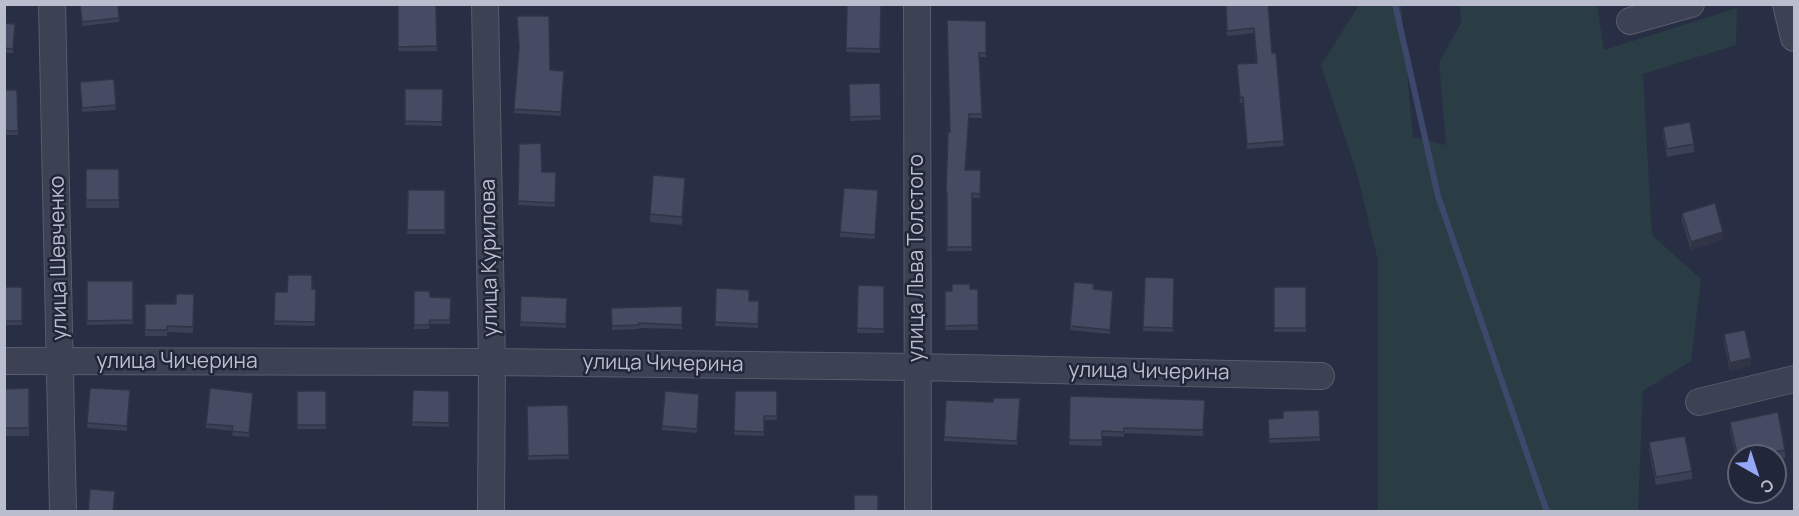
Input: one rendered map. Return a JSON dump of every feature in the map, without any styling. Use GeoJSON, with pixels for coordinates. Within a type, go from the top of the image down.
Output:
{"type":"FeatureCollection","features":[{"type":"Feature","properties":{"kind":"street","name":"улица Шевченко"},"geometry":{"type":"LineString","coordinates":[[52,4],[63,512]]}},
{"type":"Feature","properties":{"kind":"street","name":"улица Курилова"},"geometry":{"type":"LineString","coordinates":[[485,4],[492,362],[491,512]]}},
{"type":"Feature","properties":{"kind":"street","name":"улица Льва Толстого"},"geometry":{"type":"LineString","coordinates":[[917,4],[918,512]]}},
{"type":"Feature","properties":{"kind":"street"},"geometry":{"type":"LineString","coordinates":[[1630,21],[1691,4]]}},
{"type":"Feature","properties":{"kind":"street"},"geometry":{"type":"LineString","coordinates":[[1786,4],[1794,38]]}},
{"type":"Feature","properties":{"kind":"street","name":"улица Чичерина"},"geometry":{"type":"LineString","coordinates":[[4,361],[492,362],[917,367],[1321,376]]}},
{"type":"Feature","properties":{"kind":"street"},"geometry":{"type":"LineString","coordinates":[[1700,402],[1794,380]]}},
{"type":"Feature","properties":{"kind":"shaded area"},"geometry":{"type":"Polygon","coordinates":[[[1359,5],[1401,5],[1413,137],[1446,145],[1439,62],[1461,23],[1460,5],[1597,5],[1604,50],[1737,8],[1736,45],[1643,74],[1652,235],[1701,279],[1691,361],[1643,391],[1638,511],[1378,511],[1378,261],[1358,177],[1321,65],[1359,5]]]}},
{"type":"Feature","properties":{"kind":"building"},"geometry":{"type":"Polygon","coordinates":[[[80,4],[118,4],[119,18],[82,22],[80,4]]]}},
{"type":"Feature","properties":{"kind":"building"},"geometry":{"type":"Polygon","coordinates":[[[398,4],[436,4],[437,46],[398,47],[398,4]]]}},
{"type":"Feature","properties":{"kind":"building"},"geometry":{"type":"Polygon","coordinates":[[[847,4],[881,4],[880,49],[846,48],[847,4]]]}},
{"type":"Feature","properties":{"kind":"building"},"geometry":{"type":"Polygon","coordinates":[[[1226,4],[1268,4],[1272,53],[1276,53],[1284,141],[1247,144],[1243,97],[1240,98],[1237,64],[1257,63],[1254,28],[1227,31],[1226,4]]]}},
{"type":"Feature","properties":{"kind":"building"},"geometry":{"type":"Polygon","coordinates":[[[517,16],[549,16],[550,70],[564,71],[561,112],[514,109],[519,47],[517,16]]]}},
{"type":"Feature","properties":{"kind":"building"},"geometry":{"type":"Polygon","coordinates":[[[947,20],[986,21],[986,53],[979,53],[982,114],[969,114],[965,170],[981,170],[980,194],[972,193],[972,247],[947,247],[946,192],[948,132],[950,132],[947,20]]]}},
{"type":"Feature","properties":{"kind":"building"},"geometry":{"type":"Polygon","coordinates":[[[4,23],[15,24],[13,49],[4,48],[4,23]]]}},
{"type":"Feature","properties":{"kind":"building"},"geometry":{"type":"Polygon","coordinates":[[[114,79],[116,105],[82,108],[80,82],[114,79]]]}},
{"type":"Feature","properties":{"kind":"building"},"geometry":{"type":"Polygon","coordinates":[[[880,83],[881,116],[850,117],[849,84],[880,83]]]}},
{"type":"Feature","properties":{"kind":"building"},"geometry":{"type":"Polygon","coordinates":[[[405,89],[443,89],[442,122],[405,121],[405,89]]]}},
{"type":"Feature","properties":{"kind":"building"},"geometry":{"type":"Polygon","coordinates":[[[4,90],[17,90],[18,131],[4,131],[4,90]]]}},
{"type":"Feature","properties":{"kind":"building"},"geometry":{"type":"Polygon","coordinates":[[[1690,122],[1694,144],[1667,149],[1663,127],[1690,122]]]}},
{"type":"Feature","properties":{"kind":"building"},"geometry":{"type":"Polygon","coordinates":[[[541,143],[542,172],[556,172],[555,203],[518,201],[519,144],[541,143]]]}},
{"type":"Feature","properties":{"kind":"building"},"geometry":{"type":"Polygon","coordinates":[[[86,169],[119,169],[119,200],[86,200],[86,169]]]}},
{"type":"Feature","properties":{"kind":"building"},"geometry":{"type":"Polygon","coordinates":[[[653,175],[685,178],[682,217],[650,214],[653,175]]]}},
{"type":"Feature","properties":{"kind":"building"},"geometry":{"type":"Polygon","coordinates":[[[844,188],[878,190],[875,235],[840,232],[844,188]]]}},
{"type":"Feature","properties":{"kind":"building"},"geometry":{"type":"Polygon","coordinates":[[[408,190],[445,190],[445,230],[407,230],[408,190]]]}},
{"type":"Feature","properties":{"kind":"building"},"geometry":{"type":"Polygon","coordinates":[[[1715,203],[1723,232],[1691,242],[1682,213],[1715,203]]]}},
{"type":"Feature","properties":{"kind":"building"},"geometry":{"type":"Polygon","coordinates":[[[288,275],[312,275],[312,289],[316,289],[315,322],[274,321],[275,292],[287,292],[288,275]]]}},
{"type":"Feature","properties":{"kind":"building"},"geometry":{"type":"Polygon","coordinates":[[[1145,277],[1174,278],[1173,328],[1143,327],[1145,277]]]}},
{"type":"Feature","properties":{"kind":"building"},"geometry":{"type":"Polygon","coordinates":[[[87,281],[133,281],[133,320],[87,321],[87,281]]]}},
{"type":"Feature","properties":{"kind":"building"},"geometry":{"type":"Polygon","coordinates":[[[1074,282],[1094,284],[1093,289],[1113,291],[1110,330],[1070,326],[1074,282]]]}},
{"type":"Feature","properties":{"kind":"building"},"geometry":{"type":"Polygon","coordinates":[[[952,284],[970,284],[970,289],[978,289],[978,325],[945,326],[945,291],[952,291],[952,284]]]}},
{"type":"Feature","properties":{"kind":"building"},"geometry":{"type":"Polygon","coordinates":[[[858,285],[884,286],[884,329],[857,328],[858,285]]]}},
{"type":"Feature","properties":{"kind":"building"},"geometry":{"type":"Polygon","coordinates":[[[4,287],[22,287],[22,321],[4,321],[4,287]]]}},
{"type":"Feature","properties":{"kind":"building"},"geometry":{"type":"Polygon","coordinates":[[[1274,287],[1306,287],[1306,328],[1274,328],[1274,287]]]}},
{"type":"Feature","properties":{"kind":"building"},"geometry":{"type":"Polygon","coordinates":[[[716,288],[749,290],[749,301],[759,301],[758,324],[715,322],[716,288]]]}},
{"type":"Feature","properties":{"kind":"building"},"geometry":{"type":"Polygon","coordinates":[[[414,291],[430,291],[430,297],[451,298],[450,320],[430,320],[429,325],[414,325],[414,291]]]}},
{"type":"Feature","properties":{"kind":"building"},"geometry":{"type":"Polygon","coordinates":[[[176,294],[194,294],[193,327],[167,326],[167,330],[145,330],[145,304],[176,304],[176,294]]]}},
{"type":"Feature","properties":{"kind":"building"},"geometry":{"type":"Polygon","coordinates":[[[521,296],[567,298],[566,324],[520,322],[521,296]]]}},
{"type":"Feature","properties":{"kind":"building"},"geometry":{"type":"Polygon","coordinates":[[[682,306],[682,325],[639,323],[639,325],[612,326],[611,308],[682,306]]]}},
{"type":"Feature","properties":{"kind":"building"},"geometry":{"type":"Polygon","coordinates":[[[1745,330],[1751,358],[1730,363],[1724,334],[1745,330]]]}},
{"type":"Feature","properties":{"kind":"building"},"geometry":{"type":"Polygon","coordinates":[[[29,388],[29,428],[4,428],[4,389],[29,388]]]}},
{"type":"Feature","properties":{"kind":"building"},"geometry":{"type":"Polygon","coordinates":[[[90,388],[130,390],[127,426],[87,423],[90,388]]]}},
{"type":"Feature","properties":{"kind":"building"},"geometry":{"type":"Polygon","coordinates":[[[210,388],[253,393],[249,433],[232,431],[233,426],[206,424],[210,388]]]}},
{"type":"Feature","properties":{"kind":"building"},"geometry":{"type":"Polygon","coordinates":[[[413,390],[449,391],[449,423],[412,422],[413,390]]]}},
{"type":"Feature","properties":{"kind":"building"},"geometry":{"type":"Polygon","coordinates":[[[297,391],[326,391],[326,425],[297,425],[297,391]]]}},
{"type":"Feature","properties":{"kind":"building"},"geometry":{"type":"Polygon","coordinates":[[[665,391],[699,394],[697,429],[662,426],[665,391]]]}},
{"type":"Feature","properties":{"kind":"building"},"geometry":{"type":"Polygon","coordinates":[[[735,391],[777,391],[777,416],[764,416],[764,432],[734,431],[735,391]]]}},
{"type":"Feature","properties":{"kind":"building"},"geometry":{"type":"Polygon","coordinates":[[[1070,396],[1205,400],[1203,430],[1124,428],[1124,432],[1102,431],[1102,440],[1069,440],[1070,396]]]}},
{"type":"Feature","properties":{"kind":"building"},"geometry":{"type":"Polygon","coordinates":[[[993,398],[1020,398],[1017,441],[944,437],[946,400],[993,402],[993,398]]]}},
{"type":"Feature","properties":{"kind":"building"},"geometry":{"type":"Polygon","coordinates":[[[568,405],[569,455],[528,456],[527,406],[568,405]]]}},
{"type":"Feature","properties":{"kind":"building"},"geometry":{"type":"Polygon","coordinates":[[[1319,410],[1320,437],[1269,439],[1268,419],[1283,418],[1283,411],[1319,410]]]}},
{"type":"Feature","properties":{"kind":"building"},"geometry":{"type":"Polygon","coordinates":[[[1778,412],[1784,444],[1735,444],[1730,422],[1778,412]]]}},
{"type":"Feature","properties":{"kind":"building"},"geometry":{"type":"Polygon","coordinates":[[[1685,436],[1692,471],[1656,477],[1649,442],[1685,436]]]}},
{"type":"Feature","properties":{"kind":"building"},"geometry":{"type":"Polygon","coordinates":[[[90,489],[115,491],[113,512],[88,512],[90,489]]]}},
{"type":"Feature","properties":{"kind":"building"},"geometry":{"type":"Polygon","coordinates":[[[854,495],[878,495],[878,512],[854,512],[854,495]]]}},
{"type":"Feature","properties":{"kind":"building"},"geometry":{"type":"Polygon","coordinates":[[[398,510],[434,512],[398,512],[398,510]]]}},
{"type":"Feature","properties":{"kind":"waterway"},"geometry":{"type":"LineString","coordinates":[[1395,4],[1438,196],[1547,512]]}}]}
